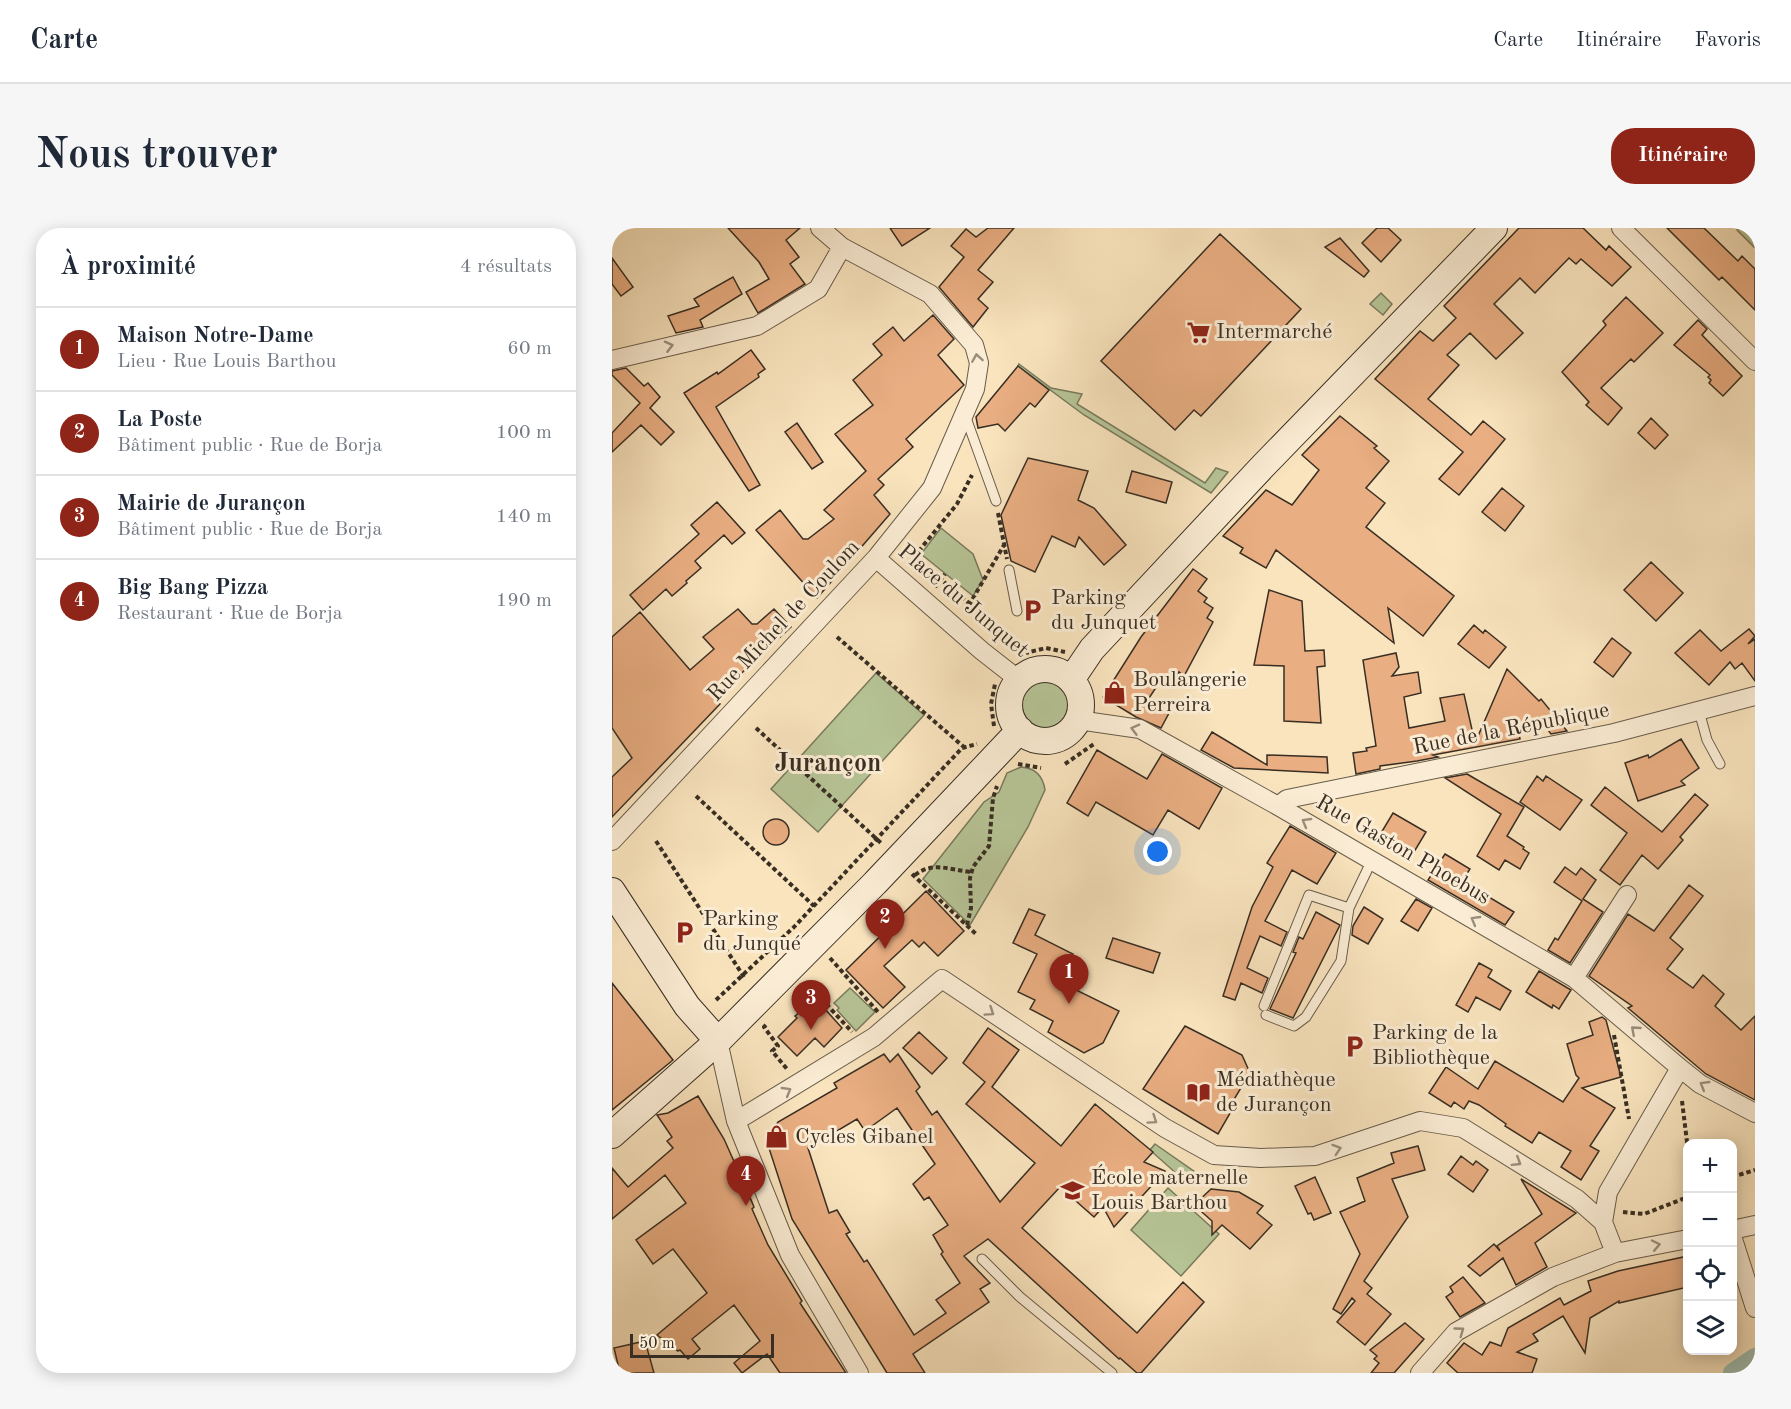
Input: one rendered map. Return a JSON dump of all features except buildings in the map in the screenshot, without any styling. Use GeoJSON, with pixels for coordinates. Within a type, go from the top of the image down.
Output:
{"type":"FeatureCollection","features":[{"type":"Feature","properties":{"kind":"street","name":"Rue Michel de Coulom"},"geometry":{"type":"LineString","coordinates":[[612,841],[876,558],[932,488],[975,389],[979,363],[974,345],[930,294],[842,247],[820,228]]}},
{"type":"Feature","properties":{"kind":"street"},"geometry":{"type":"LineString","coordinates":[[1071,680],[1092,649],[1264,465],[1494,228]]}},
{"type":"Feature","properties":{"kind":"street"},"geometry":{"type":"LineString","coordinates":[[1628,230],[1755,361]]}},
{"type":"Feature","properties":{"kind":"street"},"geometry":{"type":"LineString","coordinates":[[612,360],[757,326],[818,289],[842,247]]}},
{"type":"Feature","properties":{"kind":"street","name":"Place du Junquet"},"geometry":{"type":"LineString","coordinates":[[876,558],[982,651],[1008,679]]}},
{"type":"Feature","properties":{"kind":"street"},"geometry":{"type":"LineString","coordinates":[[612,1135],[717,1041],[800,975],[824,951],[1007,730],[1013,689],[1008,679],[1051,669],[1071,680],[1081,699],[1078,720],[1065,735],[1056,739],[1036,739],[1007,730]]}},
{"type":"Feature","properties":{"kind":"street","name":"Rue de la République"},"geometry":{"type":"LineString","coordinates":[[1278,806],[1287,799],[1614,733],[1755,696]]}},
{"type":"Feature","properties":{"kind":"street","name":"Rue Gaston Phoebus"},"geometry":{"type":"LineString","coordinates":[[1078,720],[1140,729],[1372,860],[1574,978],[1700,1084],[1755,1113]]}},
{"type":"Feature","properties":{"kind":"street"},"geometry":{"type":"LineString","coordinates":[[612,891],[687,1006],[717,1041],[736,1120],[790,1255],[859,1373]]}},
{"type":"Feature","properties":{"kind":"street"},"geometry":{"type":"LineString","coordinates":[[1574,978],[1627,895]]}},
{"type":"Feature","properties":{"kind":"street"},"geometry":{"type":"LineString","coordinates":[[736,1120],[874,1037],[942,979],[1165,1128],[1214,1155],[1261,1158],[1315,1156],[1420,1121],[1463,1128],[1577,1199],[1604,1213]]}},
{"type":"Feature","properties":{"kind":"street"},"geometry":{"type":"LineString","coordinates":[[1616,1253],[1604,1213],[1608,1192],[1680,1068]]}},
{"type":"Feature","properties":{"kind":"street"},"geometry":{"type":"LineString","coordinates":[[1737,1229],[1755,1225]]}},
{"type":"Feature","properties":{"kind":"street"},"geometry":{"type":"LineString","coordinates":[[1420,1373],[1456,1332],[1553,1278],[1616,1253],[1683,1240]]}},
{"type":"Feature","properties":{"kind":"street"},"geometry":{"type":"LineString","coordinates":[[1736,1247],[1755,1308]]}},
{"type":"Feature","properties":{"kind":"lane"},"geometry":{"type":"LineString","coordinates":[[964,413],[996,501]]}},
{"type":"Feature","properties":{"kind":"lane"},"geometry":{"type":"LineString","coordinates":[[1009,570],[1017,611]]}},
{"type":"Feature","properties":{"kind":"lane"},"geometry":{"type":"LineString","coordinates":[[1699,711],[1707,740],[1720,764]]}},
{"type":"Feature","properties":{"kind":"lane"},"geometry":{"type":"LineString","coordinates":[[1348,908],[1309,895],[1265,1011],[1294,1026],[1306,1017],[1341,961],[1348,908],[1372,860]]}},
{"type":"Feature","properties":{"kind":"lane"},"geometry":{"type":"LineString","coordinates":[[982,1259],[1020,1297],[1112,1373]]}},
{"type":"Feature","properties":{"kind":"path"},"geometry":{"type":"LineString","coordinates":[[914,557],[957,504],[981,459]]}},
{"type":"Feature","properties":{"kind":"path"},"geometry":{"type":"LineString","coordinates":[[996,501],[1009,570]]}},
{"type":"Feature","properties":{"kind":"path"},"geometry":{"type":"LineString","coordinates":[[962,618],[1004,544]]}},
{"type":"Feature","properties":{"kind":"path"},"geometry":{"type":"LineString","coordinates":[[901,556],[906,550],[970,604]]}},
{"type":"Feature","properties":{"kind":"path"},"geometry":{"type":"LineString","coordinates":[[931,592],[945,574]]}},
{"type":"Feature","properties":{"kind":"path"},"geometry":{"type":"LineString","coordinates":[[837,637],[969,752]]}},
{"type":"Feature","properties":{"kind":"path"},"geometry":{"type":"LineString","coordinates":[[1007,730],[991,704],[1008,679]]}},
{"type":"Feature","properties":{"kind":"path"},"geometry":{"type":"LineString","coordinates":[[756,728],[881,843]]}},
{"type":"Feature","properties":{"kind":"path"},"geometry":{"type":"LineString","coordinates":[[716,1000],[815,908],[876,839],[964,748],[987,741]]}},
{"type":"Feature","properties":{"kind":"path"},"geometry":{"type":"LineString","coordinates":[[1065,764],[1094,744]]}},
{"type":"Feature","properties":{"kind":"path"},"geometry":{"type":"LineString","coordinates":[[1012,763],[1041,768]]}},
{"type":"Feature","properties":{"kind":"path"},"geometry":{"type":"LineString","coordinates":[[967,925],[971,908],[971,872],[989,846],[993,798],[1002,777]]}},
{"type":"Feature","properties":{"kind":"path"},"geometry":{"type":"LineString","coordinates":[[696,796],[815,908]]}},
{"type":"Feature","properties":{"kind":"path"},"geometry":{"type":"LineString","coordinates":[[656,841],[747,982]]}},
{"type":"Feature","properties":{"kind":"path"},"geometry":{"type":"LineString","coordinates":[[971,872],[938,866],[928,867],[913,874],[977,935]]}},
{"type":"Feature","properties":{"kind":"path"},"geometry":{"type":"LineString","coordinates":[[824,951],[824,968]]}},
{"type":"Feature","properties":{"kind":"path"},"geometry":{"type":"LineString","coordinates":[[800,975],[856,1036],[874,1037],[878,1011],[824,951]]}},
{"type":"Feature","properties":{"kind":"path"},"geometry":{"type":"LineString","coordinates":[[800,975],[816,976]]}},
{"type":"Feature","properties":{"kind":"path"},"geometry":{"type":"LineString","coordinates":[[799,992],[800,975]]}},
{"type":"Feature","properties":{"kind":"path"},"geometry":{"type":"LineString","coordinates":[[1604,1003],[1619,1051],[1631,1131],[1638,1140]]}},
{"type":"Feature","properties":{"kind":"path"},"geometry":{"type":"LineString","coordinates":[[769,1022],[764,1027],[778,1046],[772,1051],[790,1072]]}},
{"type":"Feature","properties":{"kind":"path"},"geometry":{"type":"LineString","coordinates":[[1681,1094],[1687,1139]]}},
{"type":"Feature","properties":{"kind":"path"},"geometry":{"type":"LineString","coordinates":[[1737,1175],[1755,1170]]}},
{"type":"Feature","properties":{"kind":"path"},"geometry":{"type":"LineString","coordinates":[[1604,1213],[1644,1214],[1683,1199]]}},
{"type":"Feature","properties":{"kind":"green space"},"geometry":{"type":"Polygon","coordinates":[[[1755,228],[1755,248],[1737,230],[1755,228]]]}},
{"type":"Feature","properties":{"kind":"green space"},"geometry":{"type":"Polygon","coordinates":[[[1381,293],[1392,304],[1383,315],[1370,304],[1381,293]]]}},
{"type":"Feature","properties":{"kind":"green space"},"geometry":{"type":"Polygon","coordinates":[[[1019,364],[1051,388],[1082,394],[1077,404],[1205,483],[1216,468],[1228,472],[1211,493],[1084,415],[1018,366],[1019,364]]]}},
{"type":"Feature","properties":{"kind":"green space"},"geometry":{"type":"Polygon","coordinates":[[[941,528],[973,554],[983,580],[973,596],[921,554],[941,528]]]}},
{"type":"Feature","properties":{"kind":"green space"},"geometry":{"type":"Polygon","coordinates":[[[876,673],[924,715],[818,832],[771,789],[876,673]]]}},
{"type":"Feature","properties":{"kind":"green space"},"geometry":{"type":"Polygon","coordinates":[[[1046,680],[1063,687],[1070,704],[1063,721],[1046,728],[1029,721],[1022,704],[1029,687],[1046,680]]]}},
{"type":"Feature","properties":{"kind":"green space"},"geometry":{"type":"Polygon","coordinates":[[[1021,767],[1038,774],[1045,790],[1028,827],[970,925],[923,879],[984,802],[999,792],[1007,773],[1021,767]]]}},
{"type":"Feature","properties":{"kind":"green space"},"geometry":{"type":"Polygon","coordinates":[[[850,988],[875,1012],[856,1031],[837,1010],[839,1008],[834,1003],[850,988]]]}},
{"type":"Feature","properties":{"kind":"green space"},"geometry":{"type":"Polygon","coordinates":[[[1155,1144],[1195,1172],[1186,1182],[1150,1150],[1155,1144]]]}},
{"type":"Feature","properties":{"kind":"green space"},"geometry":{"type":"Polygon","coordinates":[[[1168,1188],[1219,1234],[1181,1276],[1131,1230],[1168,1188]]]}},
{"type":"Feature","properties":{"kind":"waterway"},"geometry":{"type":"LineString","coordinates":[[1733,1373],[1755,1358]]}},
{"type":"Feature","properties":{"kind":"place","name":"Intermarché"},"geometry":{"type":"Point","coordinates":[1198,332]}},
{"type":"Feature","properties":{"kind":"place","name":"Parking du Junquet"},"geometry":{"type":"Point","coordinates":[1033,611]}},
{"type":"Feature","properties":{"kind":"place","name":"Boulangerie Perreira"},"geometry":{"type":"Point","coordinates":[1115,693]}},
{"type":"Feature","properties":{"kind":"place","name":"Parking du Junqué"},"geometry":{"type":"Point","coordinates":[685,932]}},
{"type":"Feature","properties":{"kind":"place","name":"La Poste"},"geometry":{"type":"Point","coordinates":[885,949]}},
{"type":"Feature","properties":{"kind":"place","name":"Maison Notre-Dame"},"geometry":{"type":"Point","coordinates":[1069,1004]}},
{"type":"Feature","properties":{"kind":"place","name":"Mairie de Jurançon"},"geometry":{"type":"Point","coordinates":[811,1030]}},
{"type":"Feature","properties":{"kind":"place","name":"Parking de la Bibliothèque"},"geometry":{"type":"Point","coordinates":[1354,1046]}},
{"type":"Feature","properties":{"kind":"place","name":"Médiathèque de Jurançon"},"geometry":{"type":"Point","coordinates":[1198,1093]}},
{"type":"Feature","properties":{"kind":"place","name":"Cycles Gibanel"},"geometry":{"type":"Point","coordinates":[777,1137]}},
{"type":"Feature","properties":{"kind":"place","name":"École maternelle Louis Barthou"},"geometry":{"type":"Point","coordinates":[1073,1191]}},
{"type":"Feature","properties":{"kind":"place","name":"Big Bang Pizza"},"geometry":{"type":"Point","coordinates":[746,1206]}},
{"type":"Feature","properties":{"kind":"district","name":"Jurançon"},"geometry":{"type":"Point","coordinates":[828,764]}}]}
